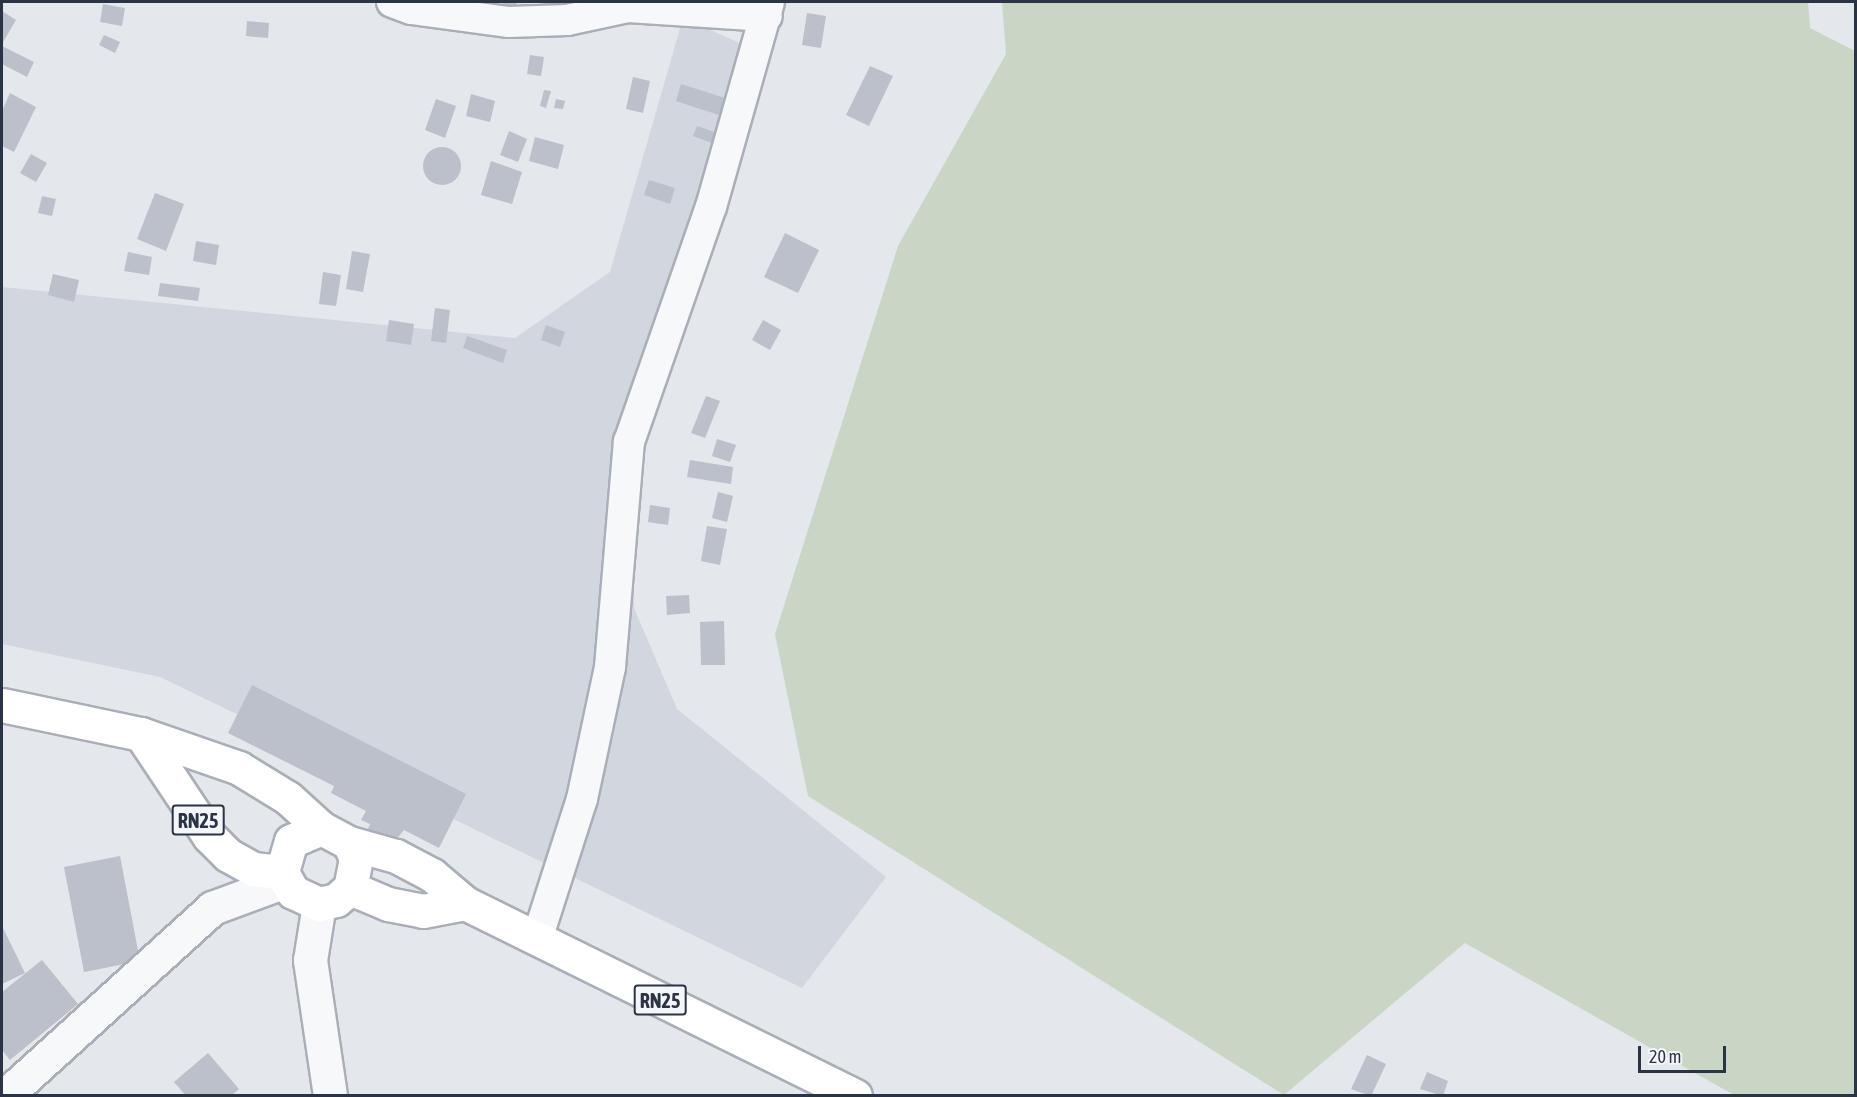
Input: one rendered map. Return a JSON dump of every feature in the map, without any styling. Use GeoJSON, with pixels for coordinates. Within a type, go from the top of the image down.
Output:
{"type":"FeatureCollection","features":[{"type":"Feature","properties":{"kind":"main road"},"geometry":{"type":"LineString","coordinates":[[2,705],[141,734],[239,768],[288,798],[321,828],[349,843],[356,873],[350,888],[336,900],[319,904],[305,901],[283,876],[291,841],[321,828]]}},
{"type":"Feature","properties":{"kind":"main road","name":"RN25"},"geometry":{"type":"LineString","coordinates":[[141,734],[209,836],[228,855],[253,869],[283,876]]}},
{"type":"Feature","properties":{"kind":"main road","name":"RN25"},"geometry":{"type":"LineString","coordinates":[[349,843],[423,870],[465,903],[855,1095]]}},
{"type":"Feature","properties":{"kind":"main road"},"geometry":{"type":"LineString","coordinates":[[350,888],[388,904],[423,911],[465,903]]}},
{"type":"Feature","properties":{"kind":"street"},"geometry":{"type":"LineString","coordinates":[[392,2],[411,9],[509,22],[567,20],[628,7],[768,9],[711,207],[628,442],[609,667],[582,799],[537,939]]}},
{"type":"Feature","properties":{"kind":"street"},"geometry":{"type":"LineString","coordinates":[[5,1095],[212,908],[232,897],[261,894],[283,876]]}},
{"type":"Feature","properties":{"kind":"street"},"geometry":{"type":"LineString","coordinates":[[319,904],[310,960],[330,1095]]}},
{"type":"Feature","properties":{"kind":"shaded area"},"geometry":{"type":"Polygon","coordinates":[[[683,18],[769,56],[631,459],[634,608],[677,709],[886,877],[802,988],[160,677],[2,644],[2,287],[515,338],[610,272],[683,18]]]}},
{"type":"Feature","properties":{"kind":"green space"},"geometry":{"type":"Polygon","coordinates":[[[1002,2],[1808,2],[1810,28],[1855,51],[1855,1095],[1734,1095],[1465,943],[1284,1095],[808,796],[775,634],[898,246],[1006,54],[1002,2]]]}},
{"type":"Feature","properties":{"kind":"building"},"geometry":{"type":"Polygon","coordinates":[[[503,2],[517,2],[514,12],[501,9],[503,2]]]}},
{"type":"Feature","properties":{"kind":"building"},"geometry":{"type":"Polygon","coordinates":[[[103,4],[125,8],[122,26],[100,22],[103,4]]]}},
{"type":"Feature","properties":{"kind":"building"},"geometry":{"type":"Polygon","coordinates":[[[2,11],[16,20],[2,44],[2,11]]]}},
{"type":"Feature","properties":{"kind":"building"},"geometry":{"type":"Polygon","coordinates":[[[807,13],[826,16],[821,48],[802,45],[807,13]]]}},
{"type":"Feature","properties":{"kind":"building"},"geometry":{"type":"Polygon","coordinates":[[[247,21],[269,23],[268,38],[246,36],[247,21]]]}},
{"type":"Feature","properties":{"kind":"building"},"geometry":{"type":"Polygon","coordinates":[[[104,35],[120,42],[115,53],[99,45],[104,35]]]}},
{"type":"Feature","properties":{"kind":"building"},"geometry":{"type":"Polygon","coordinates":[[[2,46],[34,62],[27,77],[2,64],[2,46]]]}},
{"type":"Feature","properties":{"kind":"building"},"geometry":{"type":"Polygon","coordinates":[[[530,55],[544,57],[541,76],[527,74],[530,55]]]}},
{"type":"Feature","properties":{"kind":"building"},"geometry":{"type":"Polygon","coordinates":[[[870,66],[893,76],[869,126],[846,115],[870,66]]]}},
{"type":"Feature","properties":{"kind":"building"},"geometry":{"type":"Polygon","coordinates":[[[633,77],[650,81],[643,113],[626,109],[633,77]]]}},
{"type":"Feature","properties":{"kind":"building"},"geometry":{"type":"Polygon","coordinates":[[[681,84],[725,98],[719,115],[676,101],[681,84]]]}},
{"type":"Feature","properties":{"kind":"building"},"geometry":{"type":"Polygon","coordinates":[[[544,90],[551,91],[546,108],[540,106],[544,90]]]}},
{"type":"Feature","properties":{"kind":"building"},"geometry":{"type":"Polygon","coordinates":[[[10,93],[36,107],[14,152],[2,146],[2,111],[10,93]]]}},
{"type":"Feature","properties":{"kind":"building"},"geometry":{"type":"Polygon","coordinates":[[[471,94],[495,101],[490,122],[466,116],[471,94]]]}},
{"type":"Feature","properties":{"kind":"building"},"geometry":{"type":"Polygon","coordinates":[[[436,99],[456,106],[445,138],[425,130],[436,99]]]}},
{"type":"Feature","properties":{"kind":"building"},"geometry":{"type":"Polygon","coordinates":[[[556,99],[565,101],[563,109],[554,108],[556,99]]]}},
{"type":"Feature","properties":{"kind":"building"},"geometry":{"type":"Polygon","coordinates":[[[697,126],[721,134],[717,145],[693,136],[697,126]]]}},
{"type":"Feature","properties":{"kind":"building"},"geometry":{"type":"Polygon","coordinates":[[[509,131],[527,139],[518,162],[500,155],[509,131]]]}},
{"type":"Feature","properties":{"kind":"building"},"geometry":{"type":"Polygon","coordinates":[[[535,137],[564,145],[558,169],[529,161],[535,137]]]}},
{"type":"Feature","properties":{"kind":"building"},"geometry":{"type":"Polygon","coordinates":[[[442,147],[455,153],[461,166],[455,179],[442,185],[429,179],[423,166],[429,153],[442,147]]]}},
{"type":"Feature","properties":{"kind":"building"},"geometry":{"type":"Polygon","coordinates":[[[31,154],[47,163],[36,182],[20,173],[31,154]]]}},
{"type":"Feature","properties":{"kind":"building"},"geometry":{"type":"Polygon","coordinates":[[[491,161],[522,172],[512,204],[481,195],[491,161]]]}},
{"type":"Feature","properties":{"kind":"building"},"geometry":{"type":"Polygon","coordinates":[[[649,180],[675,188],[670,204],[644,195],[649,180]]]}},
{"type":"Feature","properties":{"kind":"building"},"geometry":{"type":"Polygon","coordinates":[[[155,193],[184,204],[166,251],[137,239],[155,193]]]}},
{"type":"Feature","properties":{"kind":"building"},"geometry":{"type":"Polygon","coordinates":[[[42,196],[56,199],[52,216],[38,213],[42,196]]]}},
{"type":"Feature","properties":{"kind":"building"},"geometry":{"type":"Polygon","coordinates":[[[785,233],[819,250],[798,293],[764,277],[785,233]]]}},
{"type":"Feature","properties":{"kind":"building"},"geometry":{"type":"Polygon","coordinates":[[[196,241],[219,245],[216,265],[193,261],[196,241]]]}},
{"type":"Feature","properties":{"kind":"building"},"geometry":{"type":"Polygon","coordinates":[[[352,251],[370,254],[363,292],[346,289],[352,251]]]}},
{"type":"Feature","properties":{"kind":"building"},"geometry":{"type":"Polygon","coordinates":[[[128,252],[152,257],[149,275],[124,271],[128,252]]]}},
{"type":"Feature","properties":{"kind":"building"},"geometry":{"type":"Polygon","coordinates":[[[323,272],[341,275],[336,306],[319,304],[323,272]]]}},
{"type":"Feature","properties":{"kind":"building"},"geometry":{"type":"Polygon","coordinates":[[[53,274],[79,280],[74,302],[48,295],[53,274]]]}},
{"type":"Feature","properties":{"kind":"building"},"geometry":{"type":"Polygon","coordinates":[[[160,283],[200,288],[198,301],[158,296],[160,283]]]}},
{"type":"Feature","properties":{"kind":"building"},"geometry":{"type":"Polygon","coordinates":[[[435,308],[450,310],[446,343],[431,341],[435,308]]]}},
{"type":"Feature","properties":{"kind":"building"},"geometry":{"type":"Polygon","coordinates":[[[389,320],[414,324],[411,345],[386,341],[389,320]]]}},
{"type":"Feature","properties":{"kind":"building"},"geometry":{"type":"Polygon","coordinates":[[[763,320],[781,330],[770,350],[752,340],[763,320]]]}},
{"type":"Feature","properties":{"kind":"building"},"geometry":{"type":"Polygon","coordinates":[[[546,325],[565,332],[560,347],[541,340],[546,325]]]}},
{"type":"Feature","properties":{"kind":"building"},"geometry":{"type":"Polygon","coordinates":[[[467,336],[507,350],[503,363],[463,348],[467,336]]]}},
{"type":"Feature","properties":{"kind":"building"},"geometry":{"type":"Polygon","coordinates":[[[706,396],[720,401],[705,438],[691,433],[706,396]]]}},
{"type":"Feature","properties":{"kind":"building"},"geometry":{"type":"Polygon","coordinates":[[[717,439],[736,445],[730,462],[712,456],[717,439]]]}},
{"type":"Feature","properties":{"kind":"building"},"geometry":{"type":"Polygon","coordinates":[[[690,460],[733,467],[731,484],[687,477],[690,460]]]}},
{"type":"Feature","properties":{"kind":"building"},"geometry":{"type":"Polygon","coordinates":[[[718,492],[733,496],[727,522],[712,518],[718,492]]]}},
{"type":"Feature","properties":{"kind":"building"},"geometry":{"type":"Polygon","coordinates":[[[650,505],[670,508],[668,525],[648,522],[650,505]]]}},
{"type":"Feature","properties":{"kind":"building"},"geometry":{"type":"Polygon","coordinates":[[[707,526],[727,529],[720,565],[701,561],[707,526]]]}},
{"type":"Feature","properties":{"kind":"building"},"geometry":{"type":"Polygon","coordinates":[[[689,595],[690,613],[667,615],[666,596],[689,595]]]}},
{"type":"Feature","properties":{"kind":"building"},"geometry":{"type":"Polygon","coordinates":[[[724,621],[725,665],[701,665],[700,622],[724,621]]]}},
{"type":"Feature","properties":{"kind":"building"},"geometry":{"type":"Polygon","coordinates":[[[252,685],[466,794],[439,848],[404,830],[394,842],[368,829],[370,824],[361,820],[366,811],[331,793],[334,786],[228,733],[252,685]]]}},
{"type":"Feature","properties":{"kind":"building"},"geometry":{"type":"Polygon","coordinates":[[[120,856],[140,961],[84,972],[64,867],[120,856]]]}},
{"type":"Feature","properties":{"kind":"building"},"geometry":{"type":"Polygon","coordinates":[[[2,926],[25,973],[2,984],[2,926]]]}},
{"type":"Feature","properties":{"kind":"building"},"geometry":{"type":"Polygon","coordinates":[[[42,960],[78,1004],[10,1060],[2,1050],[2,992],[42,960]]]}},
{"type":"Feature","properties":{"kind":"building"},"geometry":{"type":"Polygon","coordinates":[[[208,1053],[239,1089],[231,1096],[186,1096],[174,1082],[208,1053]]]}},
{"type":"Feature","properties":{"kind":"building"},"geometry":{"type":"Polygon","coordinates":[[[1367,1055],[1386,1064],[1371,1096],[1351,1089],[1367,1055]]]}},
{"type":"Feature","properties":{"kind":"building"},"geometry":{"type":"Polygon","coordinates":[[[1427,1072],[1448,1081],[1443,1096],[1420,1089],[1427,1072]]]}}]}
